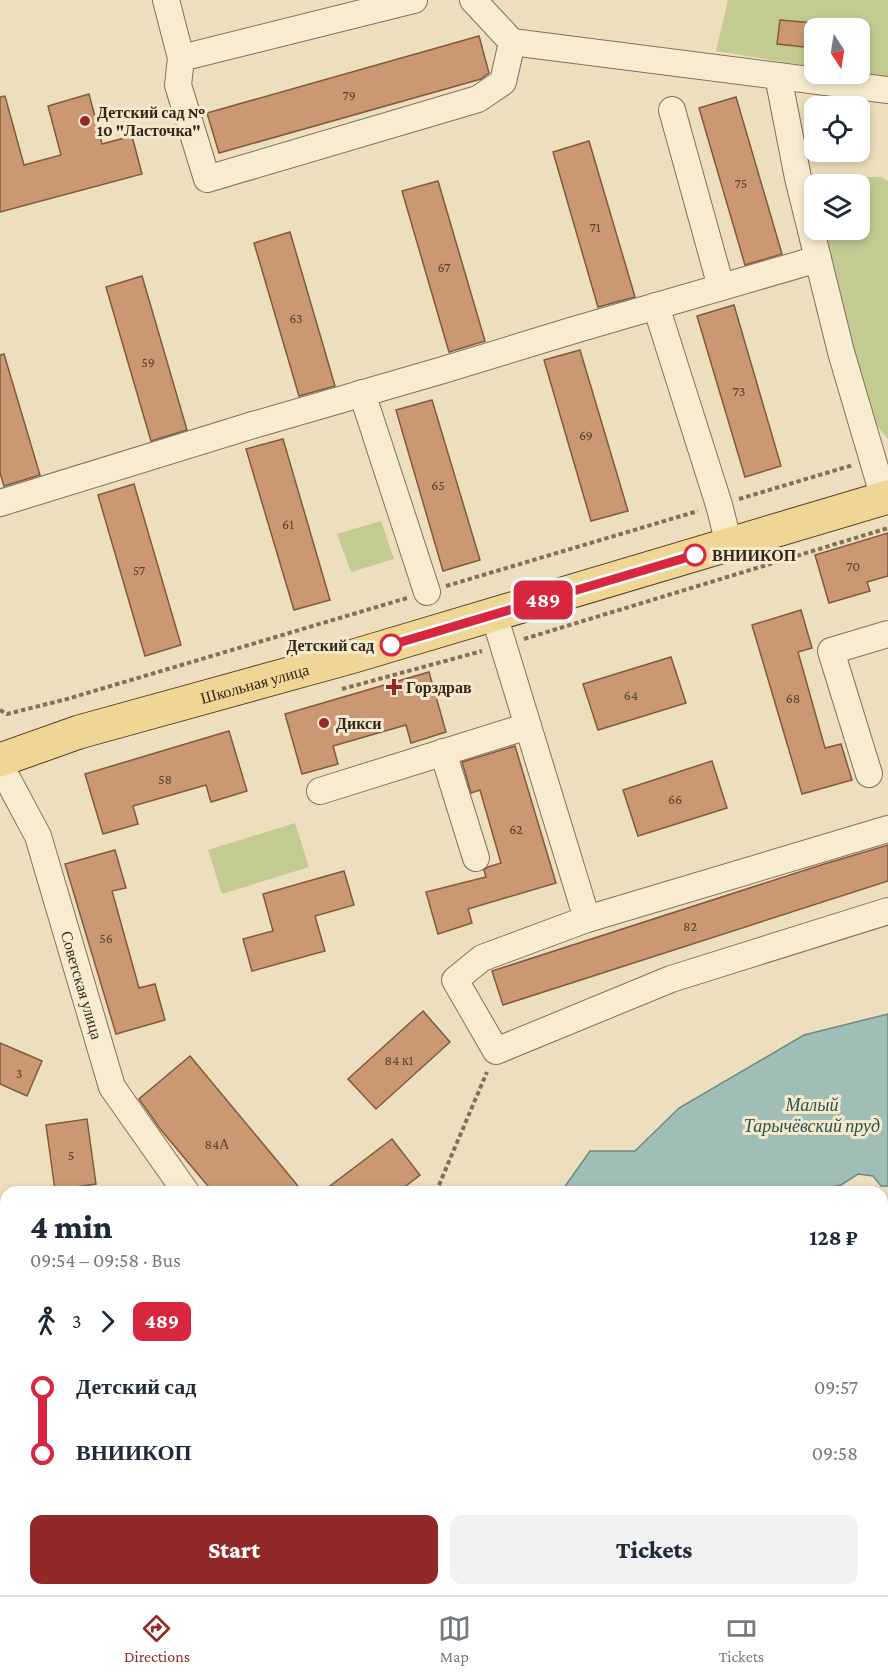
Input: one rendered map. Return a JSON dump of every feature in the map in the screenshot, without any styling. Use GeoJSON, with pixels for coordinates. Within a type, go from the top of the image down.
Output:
{"type":"FeatureCollection","features":[{"type":"Feature","properties":{"kind":"main road","name":"Школьная улица"},"geometry":{"type":"LineString","coordinates":[[0,760],[79,732],[354,656],[886,497]]}},
{"type":"Feature","properties":{"kind":"main road"},"geometry":{"type":"LineString","coordinates":[[0,743],[7,744],[79,732]]}},
{"type":"Feature","properties":{"kind":"street"},"geometry":{"type":"LineString","coordinates":[[166,0],[181,58],[178,85],[207,179],[478,99],[503,82],[512,42]]}},
{"type":"Feature","properties":{"kind":"street"},"geometry":{"type":"LineString","coordinates":[[181,58],[414,0]]}},
{"type":"Feature","properties":{"kind":"street"},"geometry":{"type":"LineString","coordinates":[[473,0],[512,42],[888,90]]}},
{"type":"Feature","properties":{"kind":"street"},"geometry":{"type":"LineString","coordinates":[[778,76],[798,178],[841,352],[872,459],[886,497]]}},
{"type":"Feature","properties":{"kind":"street"},"geometry":{"type":"LineString","coordinates":[[672,110],[721,287]]}},
{"type":"Feature","properties":{"kind":"street"},"geometry":{"type":"LineString","coordinates":[[0,503],[253,425],[818,259]]}},
{"type":"Feature","properties":{"kind":"street"},"geometry":{"type":"LineString","coordinates":[[656,306],[719,505],[729,544]]}},
{"type":"Feature","properties":{"kind":"street"},"geometry":{"type":"LineString","coordinates":[[362,393],[428,592]]}},
{"type":"Feature","properties":{"kind":"street"},"geometry":{"type":"LineString","coordinates":[[494,615],[587,919]]}},
{"type":"Feature","properties":{"kind":"street"},"geometry":{"type":"LineString","coordinates":[[869,774],[831,651],[888,634]]}},
{"type":"Feature","properties":{"kind":"street"},"geometry":{"type":"LineString","coordinates":[[320,791],[528,726]]}},
{"type":"Feature","properties":{"kind":"street"},"geometry":{"type":"LineString","coordinates":[[443,752],[476,858]]}},
{"type":"Feature","properties":{"kind":"street","name":"Советская улица"},"geometry":{"type":"LineString","coordinates":[[0,765],[38,836],[112,1087],[182,1186]]}},
{"type":"Feature","properties":{"kind":"street"},"geometry":{"type":"LineString","coordinates":[[888,830],[587,919],[482,958],[455,980],[496,1051],[671,979],[888,911]]}},
{"type":"Feature","properties":{"kind":"path"},"geometry":{"type":"LineString","coordinates":[[0,710],[7,714],[67,699],[872,459]]}},
{"type":"Feature","properties":{"kind":"path"},"geometry":{"type":"LineString","coordinates":[[439,1186],[496,1051]]}},
{"type":"Feature","properties":{"kind":"green space"},"geometry":{"type":"Polygon","coordinates":[[[728,0],[888,0],[888,79],[870,76],[870,18],[804,18],[804,65],[716,51],[728,0]]]}},
{"type":"Feature","properties":{"kind":"green space"},"geometry":{"type":"Polygon","coordinates":[[[870,177],[881,177],[888,181],[888,439],[875,423],[820,240],[870,240],[870,177]]]}},
{"type":"Feature","properties":{"kind":"green space"},"geometry":{"type":"Polygon","coordinates":[[[381,521],[394,559],[351,572],[337,534],[381,521]]]}},
{"type":"Feature","properties":{"kind":"green space"},"geometry":{"type":"Polygon","coordinates":[[[295,823],[309,867],[222,894],[208,850],[295,823]]]}},
{"type":"Feature","properties":{"kind":"water","name":"Малый Тарычёвский пруд"},"geometry":{"type":"Polygon","coordinates":[[[888,1014],[888,1186],[881,1186],[873,1176],[858,1174],[836,1186],[565,1186],[590,1151],[635,1151],[679,1108],[804,1035],[888,1014]]]}},
{"type":"Feature","properties":{"kind":"building"},"geometry":{"type":"Polygon","coordinates":[[[780,20],[804,22],[804,47],[777,44],[780,20]]]}},
{"type":"Feature","properties":{"kind":"building"},"geometry":{"type":"Polygon","coordinates":[[[479,36],[489,73],[481,79],[219,153],[207,113],[479,36]]]}},
{"type":"Feature","properties":{"kind":"building"},"geometry":{"type":"Polygon","coordinates":[[[89,94],[102,144],[132,136],[142,174],[0,212],[0,97],[5,96],[24,165],[61,155],[48,106],[89,94]]]}},
{"type":"Feature","properties":{"kind":"building"},"geometry":{"type":"Polygon","coordinates":[[[736,97],[782,254],[745,265],[699,108],[736,97]]]}},
{"type":"Feature","properties":{"kind":"building"},"geometry":{"type":"Polygon","coordinates":[[[589,141],[635,297],[598,307],[553,152],[589,141]]]}},
{"type":"Feature","properties":{"kind":"building"},"geometry":{"type":"Polygon","coordinates":[[[438,181],[485,341],[449,352],[402,191],[438,181]]]}},
{"type":"Feature","properties":{"kind":"building"},"geometry":{"type":"Polygon","coordinates":[[[290,232],[335,386],[299,396],[254,243],[290,232]]]}},
{"type":"Feature","properties":{"kind":"building"},"geometry":{"type":"Polygon","coordinates":[[[142,276],[187,430],[151,441],[106,287],[142,276]]]}},
{"type":"Feature","properties":{"kind":"building"},"geometry":{"type":"Polygon","coordinates":[[[734,305],[781,466],[745,477],[697,316],[734,305]]]}},
{"type":"Feature","properties":{"kind":"building"},"geometry":{"type":"Polygon","coordinates":[[[580,350],[628,511],[591,521],[544,360],[580,350]]]}},
{"type":"Feature","properties":{"kind":"building"},"geometry":{"type":"Polygon","coordinates":[[[4,354],[40,475],[4,486],[0,473],[0,355],[4,354]]]}},
{"type":"Feature","properties":{"kind":"building"},"geometry":{"type":"Polygon","coordinates":[[[432,400],[480,560],[443,571],[396,410],[432,400]]]}},
{"type":"Feature","properties":{"kind":"building"},"geometry":{"type":"Polygon","coordinates":[[[283,439],[330,600],[294,610],[246,449],[283,439]]]}},
{"type":"Feature","properties":{"kind":"building"},"geometry":{"type":"Polygon","coordinates":[[[134,484],[181,645],[145,656],[98,495],[134,484]]]}},
{"type":"Feature","properties":{"kind":"building"},"geometry":{"type":"Polygon","coordinates":[[[888,533],[888,576],[867,582],[870,591],[829,603],[815,555],[888,533]]]}},
{"type":"Feature","properties":{"kind":"building"},"geometry":{"type":"Polygon","coordinates":[[[801,610],[812,648],[798,652],[825,748],[841,744],[852,780],[802,794],[752,625],[801,610]]]}},
{"type":"Feature","properties":{"kind":"building"},"geometry":{"type":"Polygon","coordinates":[[[671,657],[686,703],[598,730],[583,684],[671,657]]]}},
{"type":"Feature","properties":{"kind":"building"},"geometry":{"type":"Polygon","coordinates":[[[429,672],[446,732],[411,743],[406,725],[333,746],[338,764],[302,774],[285,714],[429,672]]]}},
{"type":"Feature","properties":{"kind":"building"},"geometry":{"type":"Polygon","coordinates":[[[229,731],[247,791],[211,802],[206,785],[133,806],[138,824],[103,834],[85,774],[229,731]]]}},
{"type":"Feature","properties":{"kind":"building"},"geometry":{"type":"Polygon","coordinates":[[[515,746],[556,883],[468,909],[472,923],[438,934],[426,892],[486,877],[484,870],[501,863],[480,790],[471,793],[462,762],[515,746]]]}},
{"type":"Feature","properties":{"kind":"building"},"geometry":{"type":"Polygon","coordinates":[[[712,761],[727,808],[638,836],[623,790],[712,761]]]}},
{"type":"Feature","properties":{"kind":"building"},"geometry":{"type":"Polygon","coordinates":[[[888,845],[888,881],[503,1005],[492,971],[888,845]]]}},
{"type":"Feature","properties":{"kind":"building"},"geometry":{"type":"Polygon","coordinates":[[[115,850],[126,888],[112,891],[139,988],[155,984],[165,1020],[116,1034],[65,864],[115,850]]]}},
{"type":"Feature","properties":{"kind":"building"},"geometry":{"type":"Polygon","coordinates":[[[344,871],[354,905],[315,916],[325,951],[252,971],[243,939],[273,931],[263,894],[344,871]]]}},
{"type":"Feature","properties":{"kind":"building"},"geometry":{"type":"Polygon","coordinates":[[[423,1011],[450,1042],[376,1109],[348,1079],[423,1011]]]}},
{"type":"Feature","properties":{"kind":"building"},"geometry":{"type":"Polygon","coordinates":[[[0,1043],[42,1061],[27,1096],[0,1084],[0,1043]]]}},
{"type":"Feature","properties":{"kind":"building"},"geometry":{"type":"Polygon","coordinates":[[[190,1056],[298,1186],[208,1186],[161,1130],[139,1099],[190,1056]]]}},
{"type":"Feature","properties":{"kind":"building"},"geometry":{"type":"Polygon","coordinates":[[[87,1119],[96,1184],[54,1186],[46,1125],[87,1119]]]}},
{"type":"Feature","properties":{"kind":"building"},"geometry":{"type":"Polygon","coordinates":[[[392,1139],[420,1175],[406,1186],[330,1186],[392,1139]]]}},
{"type":"Feature","properties":{"kind":"bus line","name":"489"},"geometry":{"type":"LineString","coordinates":[[391,645],[695,555]]}},
{"type":"Feature","properties":{"kind":"place","name":"Детский сад № 10 \"Ласточка\""},"geometry":{"type":"Point","coordinates":[85,121]}},
{"type":"Feature","properties":{"kind":"place","name":"ВНИИКОП"},"geometry":{"type":"Point","coordinates":[695,555]}},
{"type":"Feature","properties":{"kind":"place","name":"Детский сад"},"geometry":{"type":"Point","coordinates":[391,645]}},
{"type":"Feature","properties":{"kind":"place","name":"Горздрав"},"geometry":{"type":"Point","coordinates":[394,687]}},
{"type":"Feature","properties":{"kind":"place","name":"Дикси"},"geometry":{"type":"Point","coordinates":[324,723]}}]}
